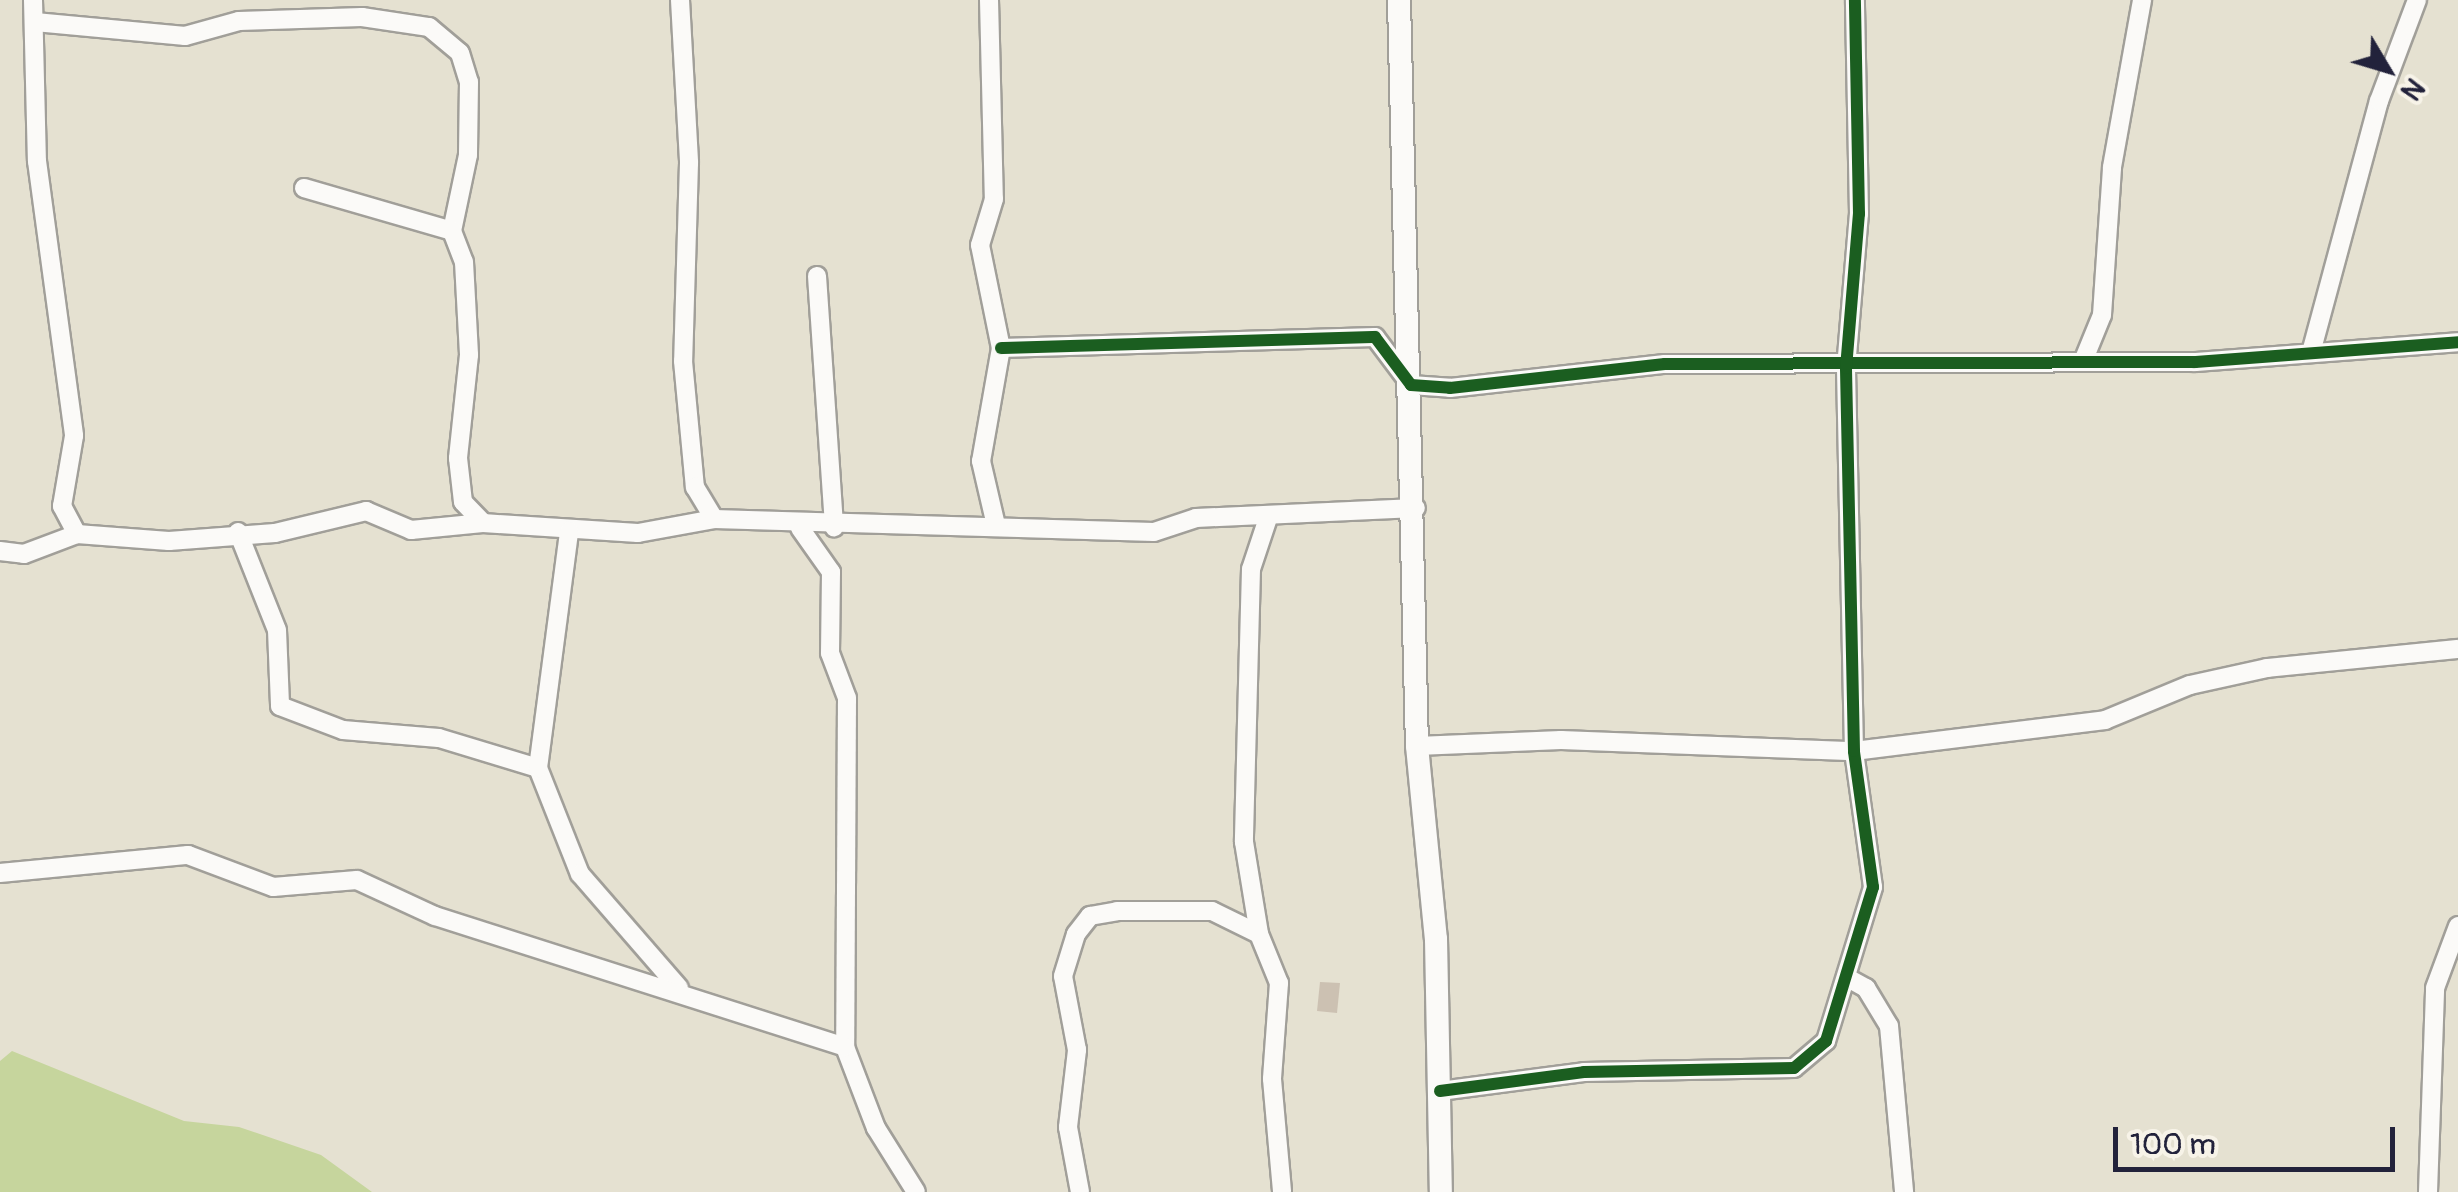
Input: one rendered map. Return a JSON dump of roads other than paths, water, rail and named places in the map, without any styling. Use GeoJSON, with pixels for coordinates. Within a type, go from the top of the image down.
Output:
{"type":"FeatureCollection","features":[{"type":"Feature","properties":{"kind":"street"},"geometry":{"type":"LineString","coordinates":[[33,0],[37,161],[74,436],[62,506],[76,534]]}},
{"type":"Feature","properties":{"kind":"street"},"geometry":{"type":"LineString","coordinates":[[680,0],[689,163],[683,361],[696,486],[714,519]]}},
{"type":"Feature","properties":{"kind":"street"},"geometry":{"type":"LineString","coordinates":[[989,0],[994,199],[980,244],[1001,348],[980,461],[995,521]]}},
{"type":"Feature","properties":{"kind":"street"},"geometry":{"type":"LineString","coordinates":[[1399,0],[1416,508],[1417,746],[1440,1091],[1441,1192]]}},
{"type":"Feature","properties":{"kind":"street"},"geometry":{"type":"LineString","coordinates":[[1440,1091],[1584,1072],[1794,1068],[1826,1041],[1873,887],[1854,751],[1846,368],[1859,214],[1855,0]]}},
{"type":"Feature","properties":{"kind":"street"},"geometry":{"type":"LineString","coordinates":[[2084,359],[2102,315],[2112,167],[2142,0]]}},
{"type":"Feature","properties":{"kind":"street"},"geometry":{"type":"LineString","coordinates":[[2312,349],[2378,101],[2417,0]]}},
{"type":"Feature","properties":{"kind":"street"},"geometry":{"type":"LineString","coordinates":[[35,22],[186,36],[239,22],[362,17],[429,28],[460,53],[469,82],[468,155],[452,232],[464,262],[469,355],[460,473],[463,502],[483,523]]}},
{"type":"Feature","properties":{"kind":"street"},"geometry":{"type":"LineString","coordinates":[[304,188],[452,232]]}},
{"type":"Feature","properties":{"kind":"street"},"geometry":{"type":"LineString","coordinates":[[817,276],[834,528]]}},
{"type":"Feature","properties":{"kind":"street"},"geometry":{"type":"LineString","coordinates":[[1001,348],[1374,337],[1411,385]]}},
{"type":"Feature","properties":{"kind":"street"},"geometry":{"type":"LineString","coordinates":[[1411,385],[1665,364],[1846,368],[2084,359],[2195,362],[2312,349],[2458,342]]}},
{"type":"Feature","properties":{"kind":"street"},"geometry":{"type":"LineString","coordinates":[[0,550],[24,554],[76,534],[169,541],[366,510],[410,530],[483,523],[638,533],[714,519],[799,528],[995,521],[1154,532],[1196,518],[1268,518],[1416,508]]}},
{"type":"Feature","properties":{"kind":"street"},"geometry":{"type":"LineString","coordinates":[[1268,518],[1251,569],[1246,663],[1252,746],[1244,842],[1259,934],[1279,983],[1272,1079],[1282,1192]]}},
{"type":"Feature","properties":{"kind":"street"},"geometry":{"type":"LineString","coordinates":[[799,528],[831,572],[830,653],[847,698],[846,1047],[876,1128],[916,1192]]}},
{"type":"Feature","properties":{"kind":"street"},"geometry":{"type":"LineString","coordinates":[[569,531],[538,768],[580,874],[681,990]]}},
{"type":"Feature","properties":{"kind":"street"},"geometry":{"type":"LineString","coordinates":[[238,532],[277,630],[280,706],[343,730],[439,738],[538,768]]}},
{"type":"Feature","properties":{"kind":"street"},"geometry":{"type":"LineString","coordinates":[[1417,746],[1560,740],[1854,751],[2105,720],[2190,686],[2267,668],[2458,649]]}},
{"type":"Feature","properties":{"kind":"street"},"geometry":{"type":"LineString","coordinates":[[0,872],[188,855],[274,887],[356,880],[436,916],[681,990],[846,1047]]}},
{"type":"Feature","properties":{"kind":"street"},"geometry":{"type":"LineString","coordinates":[[1080,1192],[1068,1128],[1078,1050],[1063,976],[1076,934],[1090,916],[1117,911],[1212,911],[1259,934]]}},
{"type":"Feature","properties":{"kind":"street"},"geometry":{"type":"LineString","coordinates":[[2428,1192],[2449,1031],[2435,988],[2458,926]]}},
{"type":"Feature","properties":{"kind":"street"},"geometry":{"type":"LineString","coordinates":[[1846,977],[1866,988],[1889,1026],[1904,1192]]}}]}
